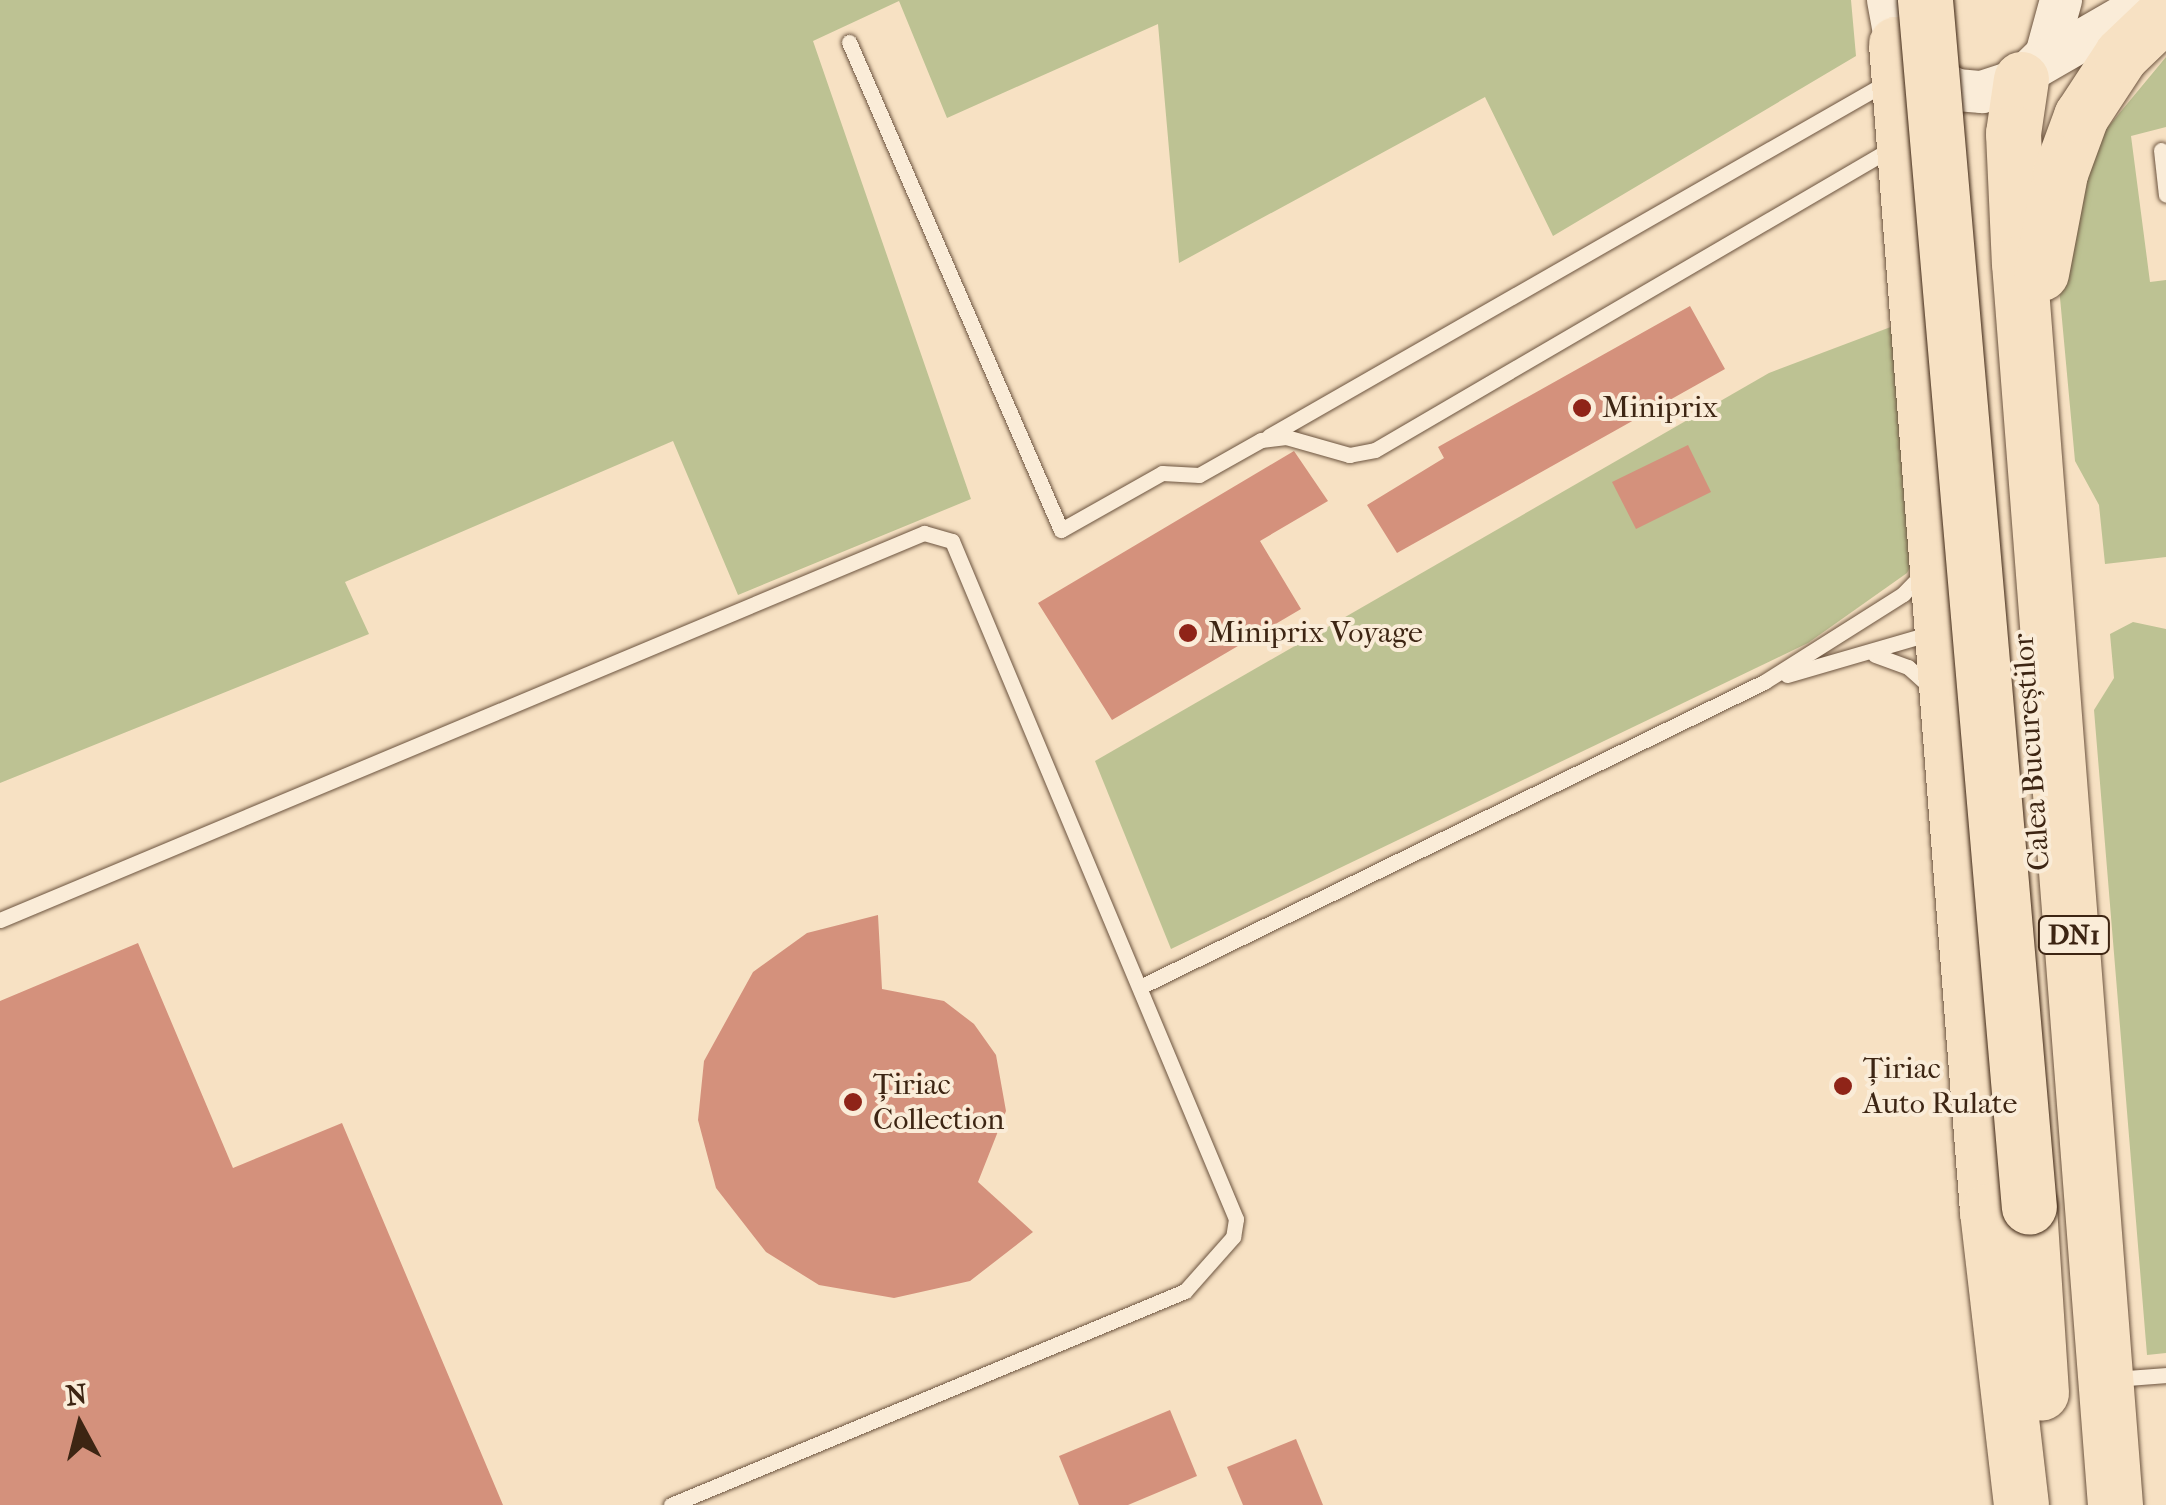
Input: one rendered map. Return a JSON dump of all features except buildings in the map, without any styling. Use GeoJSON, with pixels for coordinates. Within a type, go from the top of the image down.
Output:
{"type":"FeatureCollection","features":[{"type":"Feature","properties":{"kind":"highway","name":"Calea Bucureștilor"},"geometry":{"type":"LineString","coordinates":[[1963,0],[2048,1205],[2048,1505]]}},
{"type":"Feature","properties":{"kind":"highway"},"geometry":{"type":"LineString","coordinates":[[2028,365],[2069,145],[2101,80],[2166,12]]}},
{"type":"Feature","properties":{"kind":"highway","name":"Calea Bucureștilor"},"geometry":{"type":"LineString","coordinates":[[1902,30],[2048,1205],[2092,1505]]}},
{"type":"Feature","properties":{"kind":"highway"},"geometry":{"type":"LineString","coordinates":[[1902,30],[1904,141],[1946,705],[1995,1300],[2021,1505]]}},
{"type":"Feature","properties":{"kind":"highway","name":"DN1"},"geometry":{"type":"LineString","coordinates":[[2027,73],[2014,159],[2115,1505]]}},
{"type":"Feature","properties":{"kind":"highway"},"geometry":{"type":"LineString","coordinates":[[1930,496],[1942,472],[1989,450],[2019,461],[2040,485]]}},
{"type":"Feature","properties":{"kind":"street","name":"DN1"},"geometry":{"type":"LineString","coordinates":[[2027,73],[2054,40],[2061,0]]}},
{"type":"Feature","properties":{"kind":"street"},"geometry":{"type":"LineString","coordinates":[[1902,30],[1915,68],[1958,100],[1994,90],[2027,73],[2152,0]]}},
{"type":"Feature","properties":{"kind":"street"},"geometry":{"type":"LineString","coordinates":[[2106,1380],[2125,1505]]}},
{"type":"Feature","properties":{"kind":"lane"},"geometry":{"type":"LineString","coordinates":[[849,42],[1061,530],[1162,474],[1199,474],[1261,440],[1902,30]]}},
{"type":"Feature","properties":{"kind":"lane"},"geometry":{"type":"LineString","coordinates":[[1261,440],[1286,437],[1349,454],[1376,450],[1904,141]]}},
{"type":"Feature","properties":{"kind":"lane"},"geometry":{"type":"LineString","coordinates":[[2161,150],[2166,195]]}},
{"type":"Feature","properties":{"kind":"lane"},"geometry":{"type":"LineString","coordinates":[[0,920],[924,533],[961,552],[1236,1218],[1214,1265],[1185,1291],[671,1505]]}},
{"type":"Feature","properties":{"kind":"lane"},"geometry":{"type":"LineString","coordinates":[[1140,987],[1764,682],[1903,594],[1934,554]]}},
{"type":"Feature","properties":{"kind":"lane"},"geometry":{"type":"LineString","coordinates":[[1764,682],[1871,654],[1940,629],[1984,585],[1993,563]]}},
{"type":"Feature","properties":{"kind":"lane"},"geometry":{"type":"LineString","coordinates":[[1871,654],[1921,676],[1946,705]]}},
{"type":"Feature","properties":{"kind":"lane"},"geometry":{"type":"LineString","coordinates":[[2106,1380],[2166,1375]]}},
{"type":"Feature","properties":{"kind":"green space"},"geometry":{"type":"Polygon","coordinates":[[[0,0],[1851,0],[1856,56],[1553,236],[1485,97],[1179,263],[1158,24],[947,118],[899,1],[813,41],[971,499],[738,595],[673,441],[345,582],[369,634],[0,783],[0,0]]]}},
{"type":"Feature","properties":{"kind":"green space"},"geometry":{"type":"Polygon","coordinates":[[[2166,57],[2166,127],[2131,136],[2150,282],[2166,280],[2166,557],[2105,564],[2099,505],[2075,461],[2058,276],[2098,139],[2166,57]]]}},
{"type":"Feature","properties":{"kind":"green space"},"geometry":{"type":"Polygon","coordinates":[[[1896,325],[1922,544],[1907,573],[1808,643],[1171,949],[1095,761],[1769,373],[1896,325]]]}},
{"type":"Feature","properties":{"kind":"green space"},"geometry":{"type":"Polygon","coordinates":[[[2133,622],[2166,629],[2166,1353],[2147,1355],[2094,710],[2114,678],[2110,634],[2133,622]]]}},
{"type":"Feature","properties":{"kind":"place","name":"Miniprix"},"geometry":{"type":"Point","coordinates":[1582,408]}},
{"type":"Feature","properties":{"kind":"place","name":"Miniprix Voyage"},"geometry":{"type":"Point","coordinates":[1188,633]}},
{"type":"Feature","properties":{"kind":"place","name":"Țiriac Auto Rulate"},"geometry":{"type":"Point","coordinates":[1843,1086]}},
{"type":"Feature","properties":{"kind":"place","name":"Țiriac Collection"},"geometry":{"type":"Point","coordinates":[853,1102]}}]}
